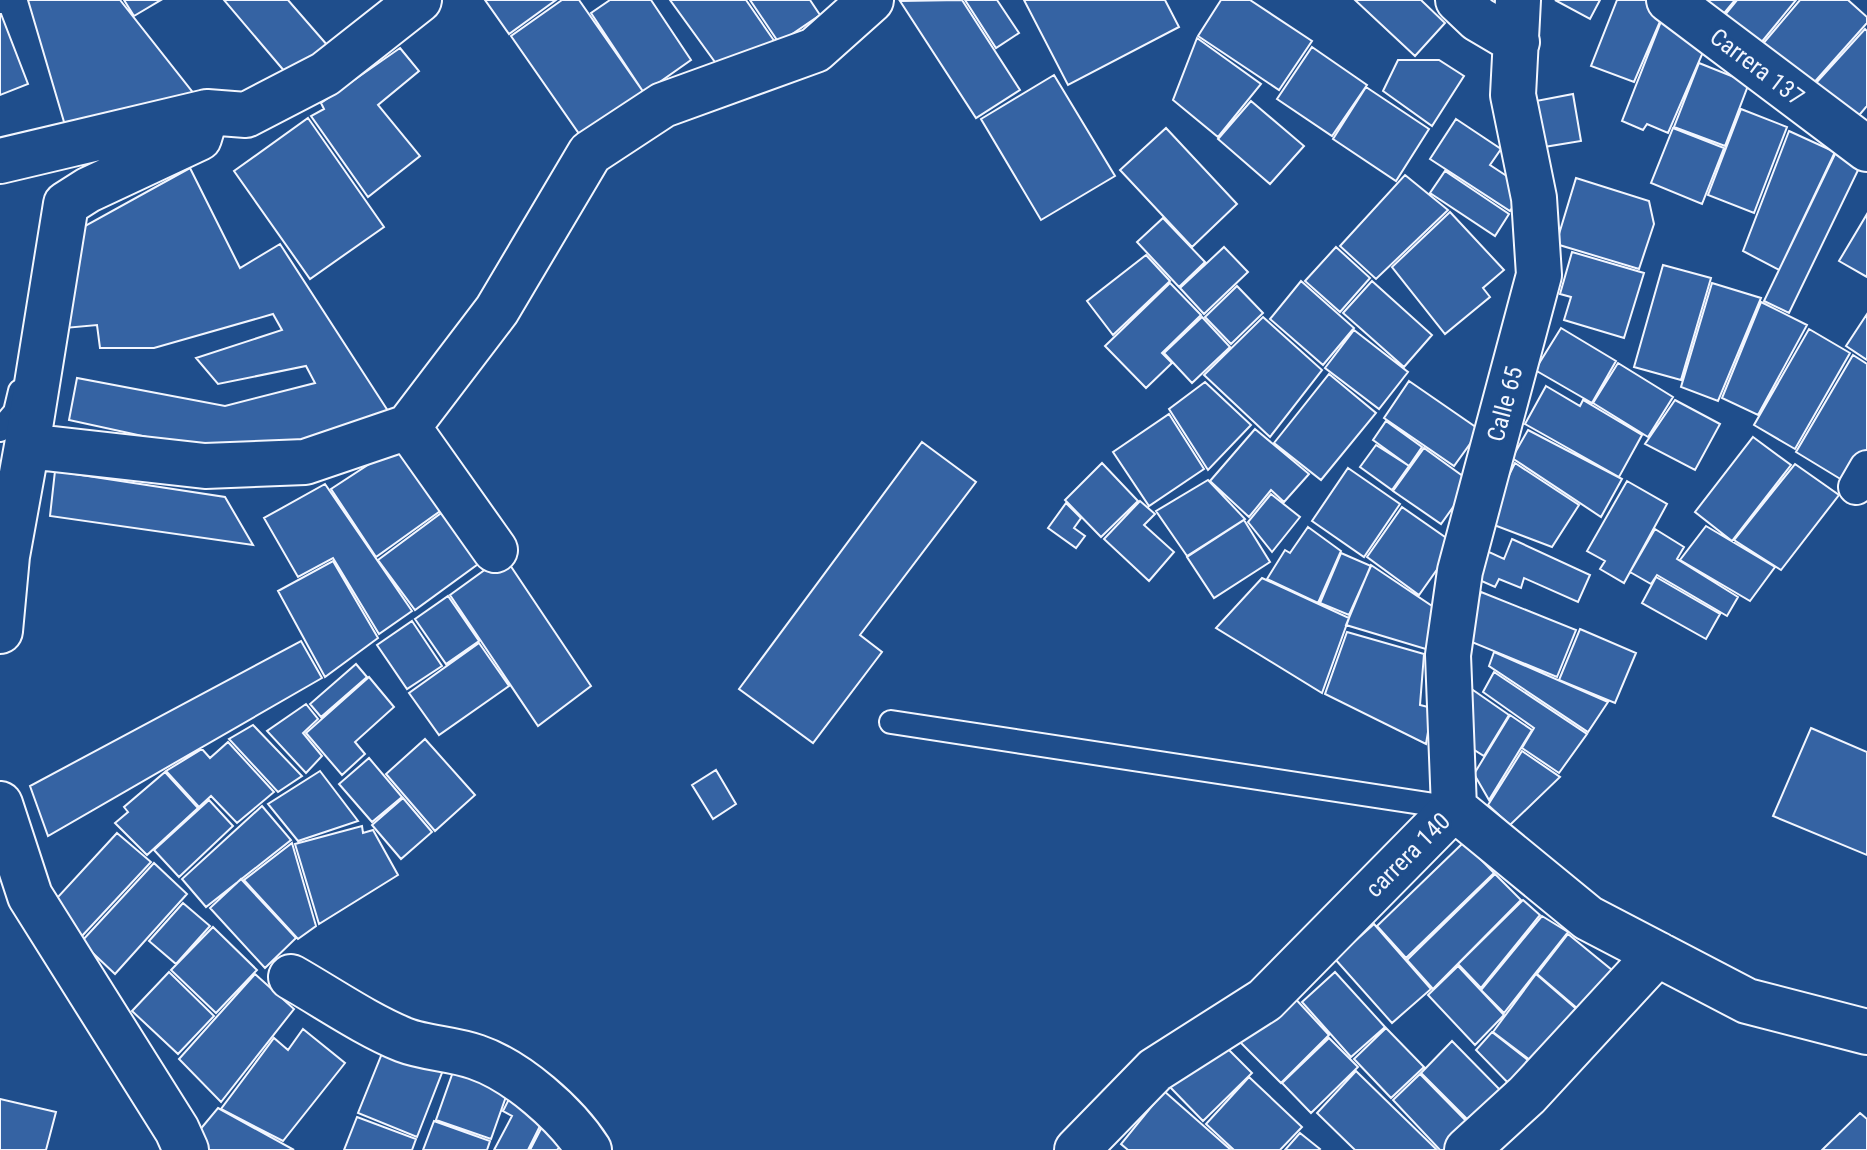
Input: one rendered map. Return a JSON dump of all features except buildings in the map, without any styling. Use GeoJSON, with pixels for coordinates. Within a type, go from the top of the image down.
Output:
{"type":"FeatureCollection","features":[{"type":"Feature","properties":{"kind":"street"},"geometry":{"type":"LineString","coordinates":[[0,161],[207,112],[246,115],[325,74],[419,0]]}},
{"type":"Feature","properties":{"kind":"street"},"geometry":{"type":"LineString","coordinates":[[14,438],[205,466],[305,462],[408,427],[497,310],[590,153],[663,105],[815,50],[871,0]]}},
{"type":"Feature","properties":{"kind":"street"},"geometry":{"type":"LineString","coordinates":[[1458,0],[1478,19],[1517,21]]}},
{"type":"Feature","properties":{"kind":"street","name":"Carrera 137"},"geometry":{"type":"LineString","coordinates":[[1669,0],[1856,142]]}},
{"type":"Feature","properties":{"kind":"street","name":"Calle 65"},"geometry":{"type":"LineString","coordinates":[[1454,808],[1448,655],[1460,571],[1539,275],[1534,198],[1513,95],[1517,21]]}},
{"type":"Feature","properties":{"kind":"street"},"geometry":{"type":"LineString","coordinates":[[0,631],[14,438],[66,204],[88,190],[199,138],[207,112]]}},
{"type":"Feature","properties":{"kind":"street"},"geometry":{"type":"LineString","coordinates":[[408,427],[495,550]]}},
{"type":"Feature","properties":{"kind":"street"},"geometry":{"type":"LineString","coordinates":[[0,804],[30,896],[177,1130],[186,1150]]}},
{"type":"Feature","properties":{"kind":"street","name":"carrera 140"},"geometry":{"type":"LineString","coordinates":[[1077,1150],[1155,1070],[1265,1000],[1454,808],[1588,918],[1747,1001],[1867,1032]]}},
{"type":"Feature","properties":{"kind":"street"},"geometry":{"type":"LineString","coordinates":[[1467,1150],[1527,1095],[1657,954]]}},
{"type":"Feature","properties":{"kind":"street"},"geometry":{"type":"LineString","coordinates":[[291,977],[406,1041],[478,1058],[506,1071],[532,1088],[589,1150]]}},
{"type":"Feature","properties":{"kind":"lane"},"geometry":{"type":"LineString","coordinates":[[891,722],[1454,808]]}}]}
